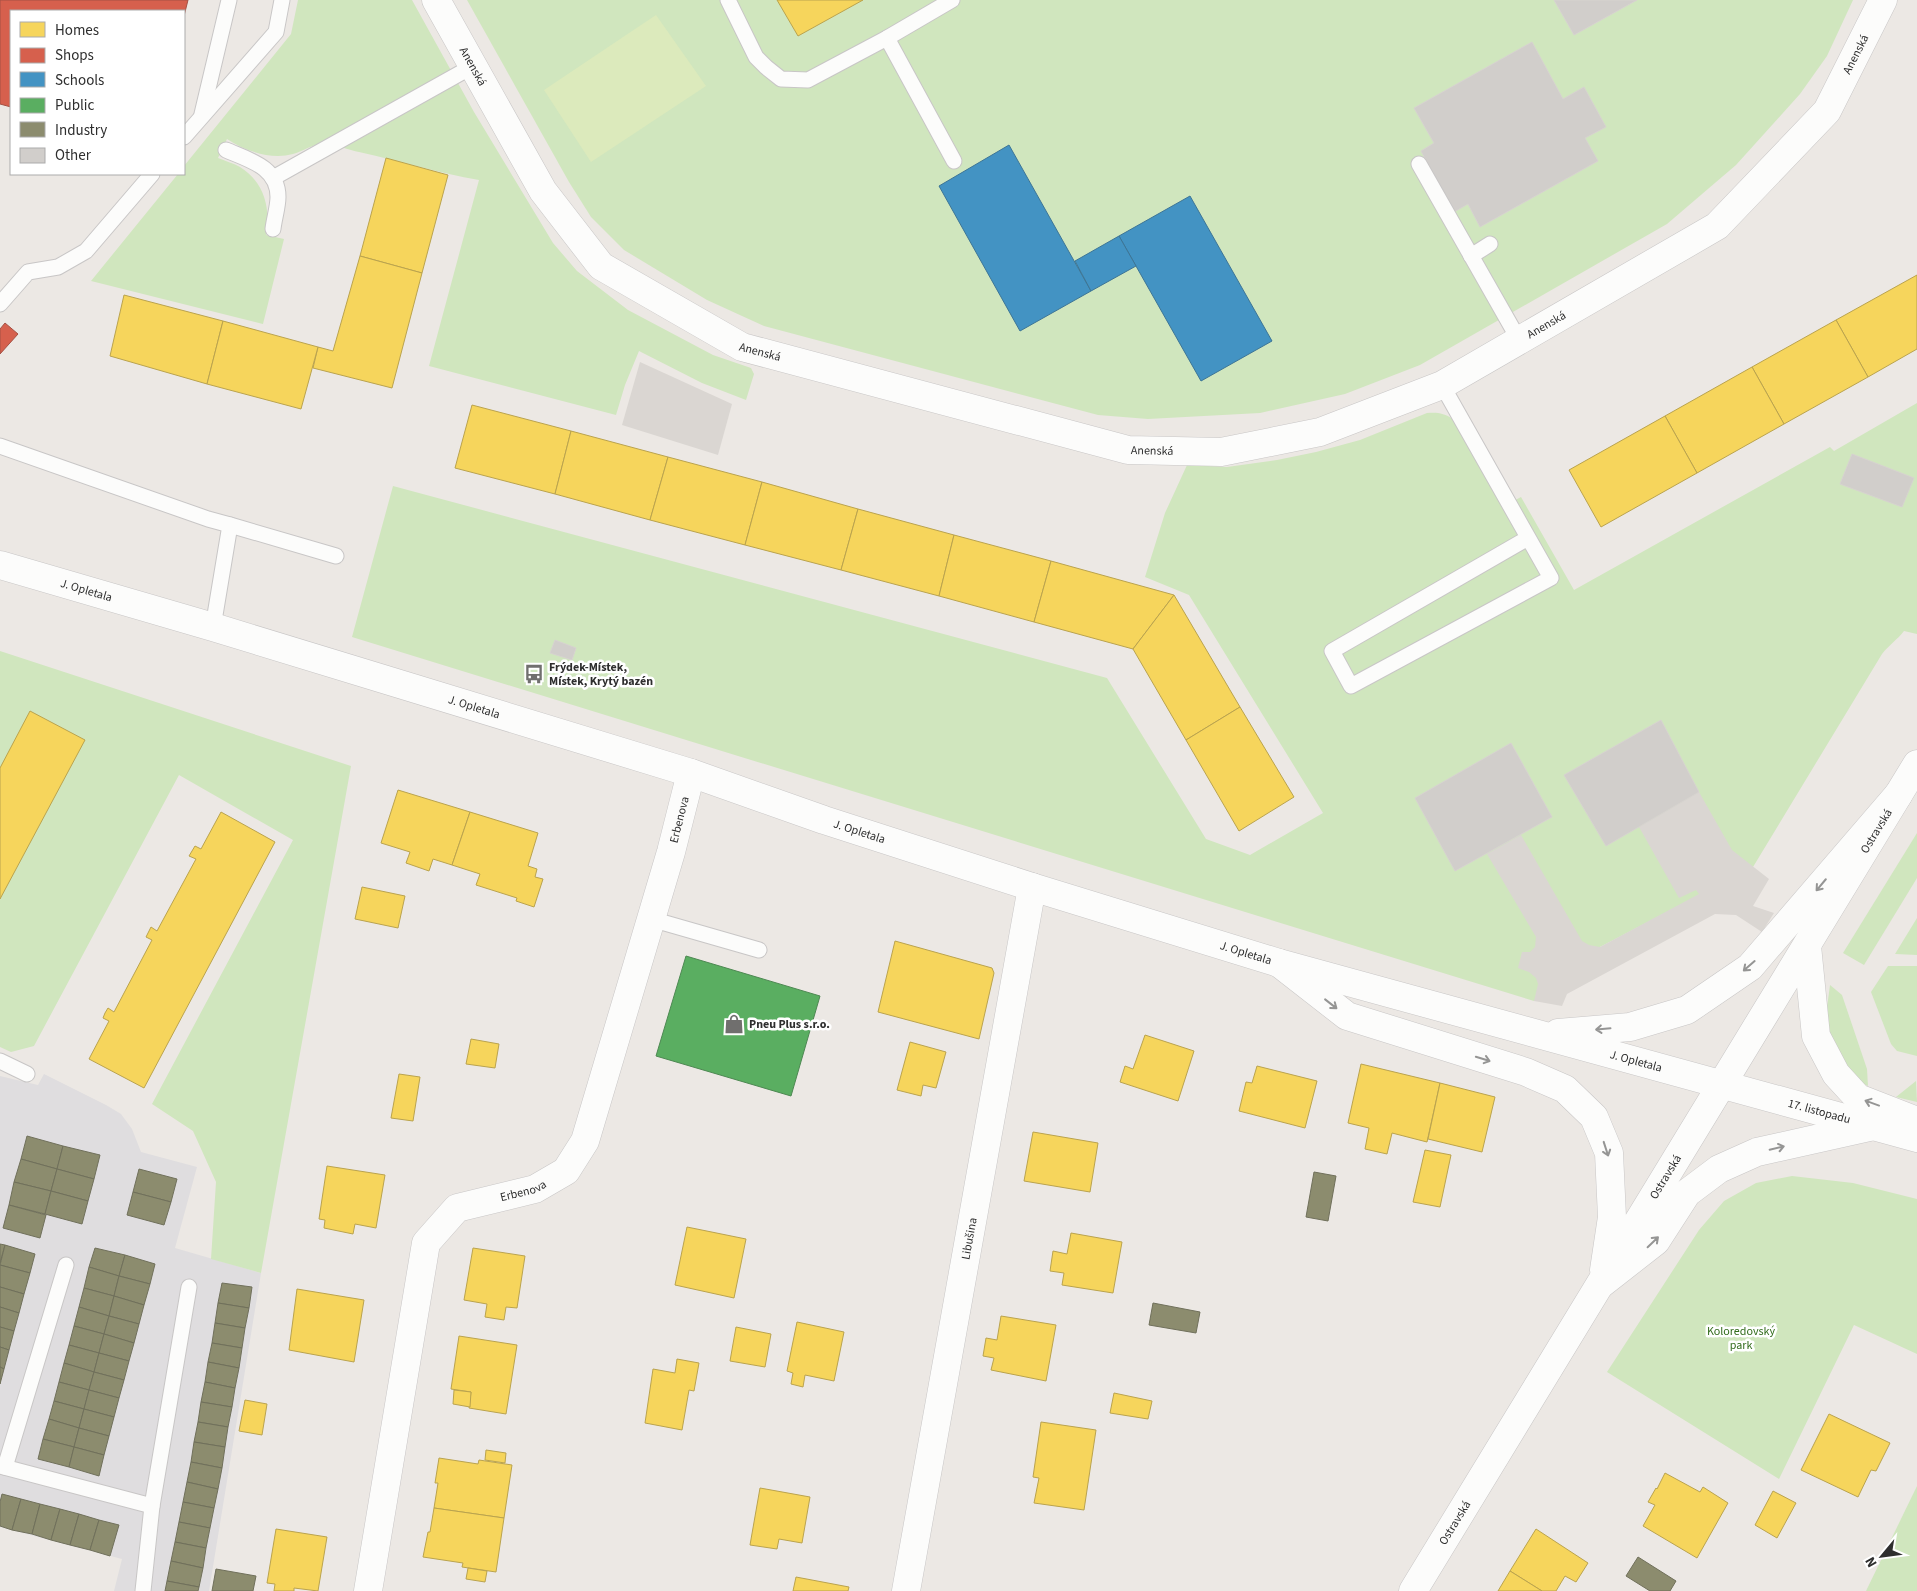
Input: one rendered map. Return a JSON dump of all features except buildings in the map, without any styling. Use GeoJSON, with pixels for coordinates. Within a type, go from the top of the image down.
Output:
{"type":"FeatureCollection","features":[{"type":"Feature","properties":{"kind":"street","name":"Anenská"},"geometry":{"type":"LineString","coordinates":[[436,0],[543,191],[601,266],[742,347],[1128,450],[1221,452],[1320,432],[1442,385],[1717,226],[1827,111],[1883,0]]}},
{"type":"Feature","properties":{"kind":"street","name":"J. Opletala"},"geometry":{"type":"LineString","coordinates":[[0,565],[213,627],[691,773],[824,820],[1032,887],[1279,963],[1723,1084]]}},
{"type":"Feature","properties":{"kind":"street","name":"Ostravská"},"geometry":{"type":"LineString","coordinates":[[1413,1591],[1917,764]]}},
{"type":"Feature","properties":{"kind":"street","name":"Erbenova"},"geometry":{"type":"LineString","coordinates":[[368,1591],[426,1243],[457,1208],[535,1189],[566,1171],[585,1141],[671,852],[691,773]]}},
{"type":"Feature","properties":{"kind":"street"},"geometry":{"type":"LineString","coordinates":[[1539,1034],[1630,1027],[1687,1010],[1750,967],[1898,795]]}},
{"type":"Feature","properties":{"kind":"street","name":"Libušina"},"geometry":{"type":"LineString","coordinates":[[906,1591],[1032,887]]}},
{"type":"Feature","properties":{"kind":"street"},"geometry":{"type":"LineString","coordinates":[[1807,946],[1816,1036],[1836,1074],[1858,1098],[1917,1121]]}},
{"type":"Feature","properties":{"kind":"street"},"geometry":{"type":"LineString","coordinates":[[1279,963],[1346,1016],[1526,1072],[1565,1089],[1594,1117],[1609,1153],[1612,1217],[1601,1284]]}},
{"type":"Feature","properties":{"kind":"street","name":"17. listopadu"},"geometry":{"type":"LineString","coordinates":[[1723,1084],[1917,1138]]}},
{"type":"Feature","properties":{"kind":"street"},"geometry":{"type":"LineString","coordinates":[[1601,1284],[1656,1241],[1687,1192],[1719,1169],[1757,1152],[1874,1126]]}},
{"type":"Feature","properties":{"kind":"lane"},"geometry":{"type":"LineString","coordinates":[[201,118],[229,0]]}},
{"type":"Feature","properties":{"kind":"lane"},"geometry":{"type":"LineString","coordinates":[[185,136],[276,32],[282,0]]}},
{"type":"Feature","properties":{"kind":"lane"},"geometry":{"type":"LineString","coordinates":[[728,0],[756,57],[781,79],[808,80],[887,38],[952,0]]}},
{"type":"Feature","properties":{"kind":"lane"},"geometry":{"type":"LineString","coordinates":[[887,38],[954,161]]}},
{"type":"Feature","properties":{"kind":"lane"},"geometry":{"type":"LineString","coordinates":[[273,178],[473,66]]}},
{"type":"Feature","properties":{"kind":"lane"},"geometry":{"type":"LineString","coordinates":[[226,150],[261,165],[273,178],[278,197],[273,229]]}},
{"type":"Feature","properties":{"kind":"lane"},"geometry":{"type":"LineString","coordinates":[[1419,164],[1519,340]]}},
{"type":"Feature","properties":{"kind":"lane"},"geometry":{"type":"LineString","coordinates":[[0,304],[28,272],[58,267],[86,251],[151,175]]}},
{"type":"Feature","properties":{"kind":"lane"},"geometry":{"type":"LineString","coordinates":[[1472,256],[1490,244]]}},
{"type":"Feature","properties":{"kind":"lane"},"geometry":{"type":"LineString","coordinates":[[1442,385],[1551,578],[1351,686],[1332,651],[1528,538]]}},
{"type":"Feature","properties":{"kind":"lane"},"geometry":{"type":"LineString","coordinates":[[0,446],[208,519],[336,556]]}},
{"type":"Feature","properties":{"kind":"lane"},"geometry":{"type":"LineString","coordinates":[[213,627],[230,525]]}},
{"type":"Feature","properties":{"kind":"lane"},"geometry":{"type":"LineString","coordinates":[[651,918],[759,950]]}},
{"type":"Feature","properties":{"kind":"lane"},"geometry":{"type":"LineString","coordinates":[[0,1061],[27,1074]]}},
{"type":"Feature","properties":{"kind":"lane"},"geometry":{"type":"LineString","coordinates":[[66,1265],[2,1467],[152,1506]]}},
{"type":"Feature","properties":{"kind":"lane"},"geometry":{"type":"LineString","coordinates":[[143,1591],[152,1506],[189,1287]]}},
{"type":"Feature","properties":{"kind":"shaded area"},"geometry":{"type":"Polygon","coordinates":[[[640,362],[732,404],[718,455],[622,425],[640,362]]]}},
{"type":"Feature","properties":{"kind":"shaded area"},"geometry":{"type":"Polygon","coordinates":[[[1699,792],[1732,850],[1769,879],[1753,906],[1774,913],[1762,932],[1736,915],[1715,914],[1567,994],[1562,1006],[1534,1001],[1538,984],[1536,978],[1529,972],[1518,968],[1522,952],[1530,952],[1535,947],[1536,937],[1487,854],[1521,835],[1582,941],[1589,945],[1600,947],[1699,894],[1696,890],[1679,898],[1639,827],[1699,792]]]}},
{"type":"Feature","properties":{"kind":"shaded area"},"geometry":{"type":"Polygon","coordinates":[[[44,1074],[121,1114],[132,1129],[141,1152],[197,1167],[175,1248],[261,1273],[209,1591],[114,1591],[122,1559],[0,1527],[0,1076],[38,1085],[44,1074]]]}},
{"type":"Feature","properties":{"kind":"green space"},"geometry":{"type":"Polygon","coordinates":[[[298,0],[412,0],[474,112],[553,243],[577,271],[628,310],[713,355],[751,368],[754,374],[746,400],[702,383],[639,351],[625,385],[616,415],[429,366],[479,180],[326,144],[318,144],[285,156],[276,156],[250,151],[227,139],[218,158],[240,167],[255,180],[264,196],[266,206],[266,235],[284,239],[263,324],[91,281],[177,175],[185,175],[185,165],[291,34],[298,0]]]}},
{"type":"Feature","properties":{"kind":"green space"},"geometry":{"type":"Polygon","coordinates":[[[467,0],[1853,0],[1827,56],[1800,94],[1736,165],[1667,224],[1420,365],[1345,394],[1260,413],[1148,419],[1098,415],[764,326],[707,300],[624,250],[591,217],[569,182],[467,0]]]}},
{"type":"Feature","properties":{"kind":"green space"},"geometry":{"type":"Polygon","coordinates":[[[656,15],[706,86],[591,162],[544,90],[656,15]]]}},
{"type":"Feature","properties":{"kind":"green space"},"geometry":{"type":"Polygon","coordinates":[[[1917,403],[1917,634],[1904,631],[1882,654],[1753,867],[1600,947],[1534,1001],[352,637],[393,486],[1107,678],[1206,839],[1250,855],[1323,813],[1189,595],[1145,577],[1165,513],[1187,465],[1227,467],[1277,460],[1360,440],[1427,413],[1443,414],[1453,419],[1504,506],[1521,497],[1574,590],[1830,447],[1834,451],[1917,403]]]}},
{"type":"Feature","properties":{"kind":"green space"},"geometry":{"type":"Polygon","coordinates":[[[0,651],[351,766],[261,1273],[211,1259],[216,1182],[193,1131],[152,1104],[293,840],[179,775],[34,1046],[11,1052],[0,1047],[0,651]]]}},
{"type":"Feature","properties":{"kind":"green space"},"geometry":{"type":"Polygon","coordinates":[[[1917,833],[1917,878],[1864,965],[1843,953],[1917,833]]]}},
{"type":"Feature","properties":{"kind":"green space"},"geometry":{"type":"Polygon","coordinates":[[[1917,918],[1917,955],[1895,954],[1917,918]]]}},
{"type":"Feature","properties":{"kind":"green space"},"geometry":{"type":"Polygon","coordinates":[[[1888,966],[1917,966],[1917,1056],[1897,1051],[1891,1044],[1871,992],[1888,966]]]}},
{"type":"Feature","properties":{"kind":"green space"},"geometry":{"type":"Polygon","coordinates":[[[1830,985],[1842,995],[1867,1069],[1868,1086],[1855,1080],[1827,1032],[1826,1015],[1830,985]]]}},
{"type":"Feature","properties":{"kind":"green space"},"geometry":{"type":"Polygon","coordinates":[[[1916,1081],[1917,1102],[1896,1097],[1916,1081]]]}},
{"type":"Feature","properties":{"kind":"green space","name":"Koloredovský park"},"geometry":{"type":"Polygon","coordinates":[[[1792,1176],[1853,1183],[1917,1199],[1917,1354],[1854,1325],[1779,1479],[1607,1372],[1699,1230],[1724,1201],[1756,1183],[1792,1176]]]}},
{"type":"Feature","properties":{"kind":"green space"},"geometry":{"type":"Polygon","coordinates":[[[1917,1486],[1917,1591],[1866,1591],[1917,1486]]]}},
{"type":"Feature","properties":{"kind":"place","name":"Frýdek-Místek, Místek, Krytý bazén"},"geometry":{"type":"Point","coordinates":[534,674]}},
{"type":"Feature","properties":{"kind":"place","name":"Pneu Plus s.r.o."},"geometry":{"type":"Point","coordinates":[734,1024]}}]}
